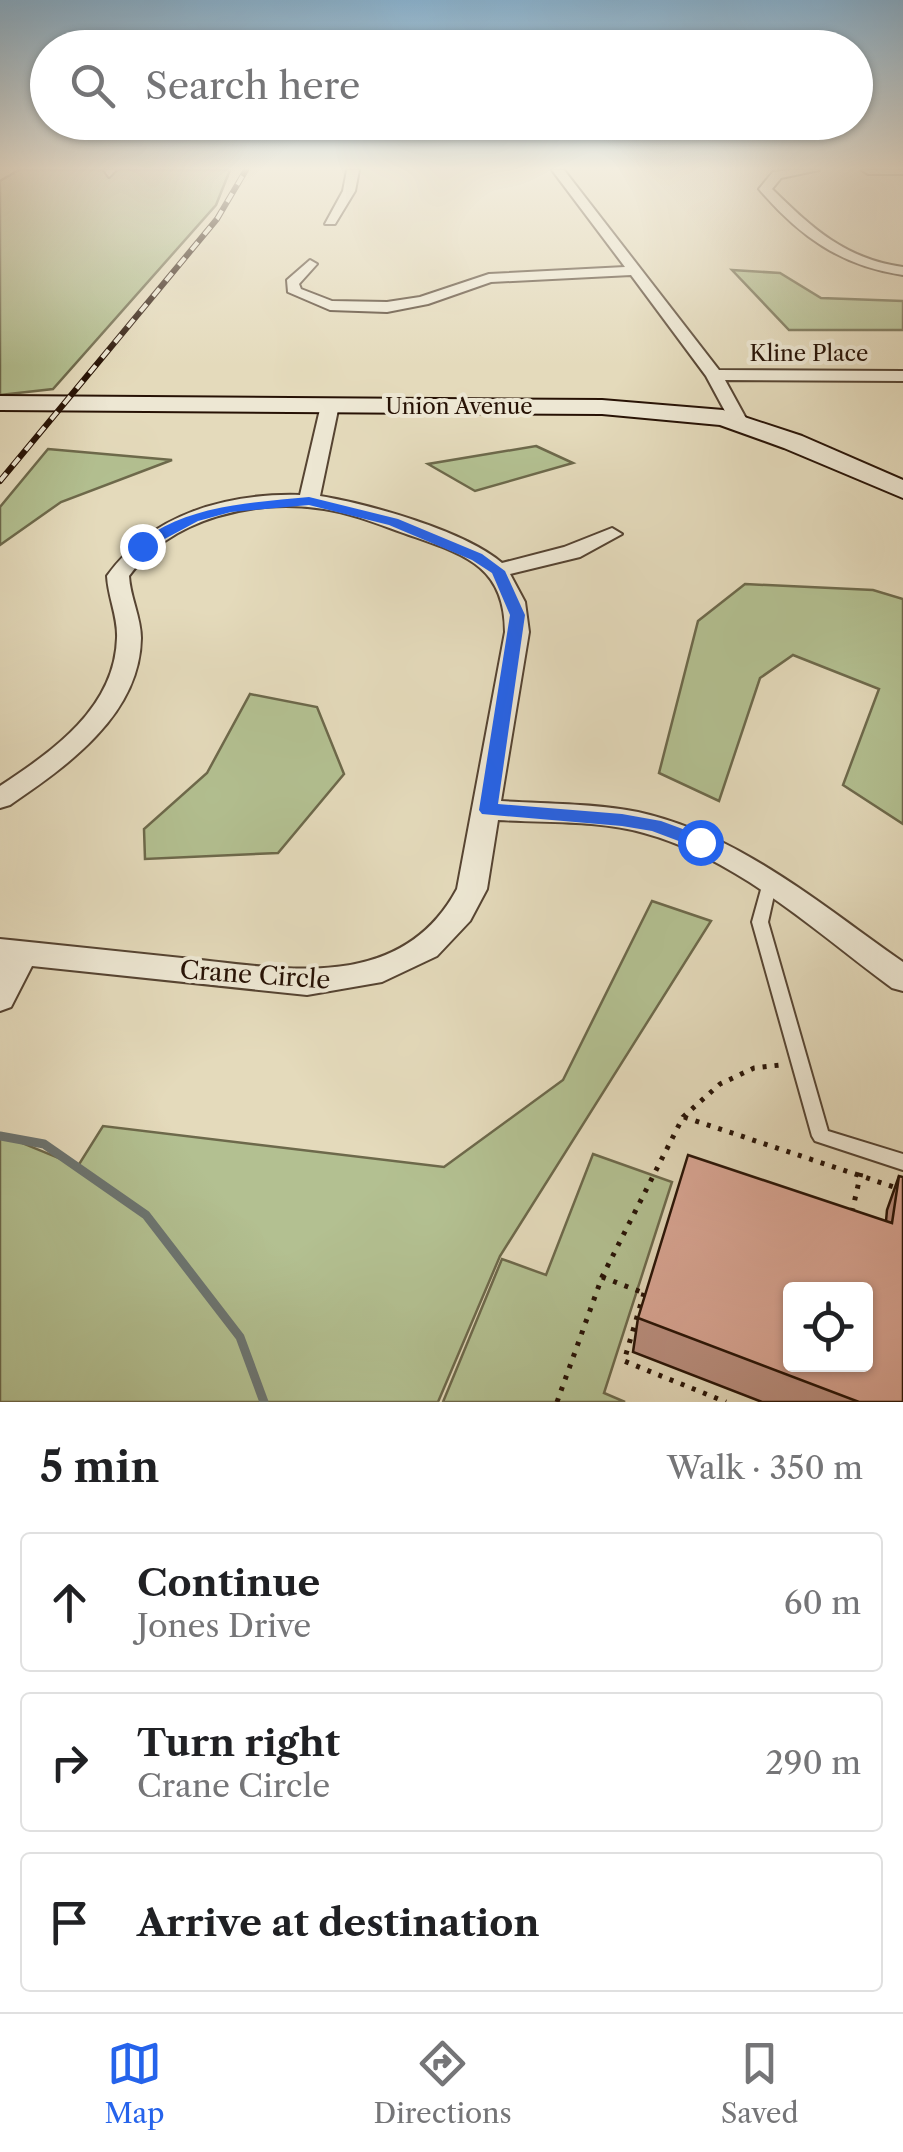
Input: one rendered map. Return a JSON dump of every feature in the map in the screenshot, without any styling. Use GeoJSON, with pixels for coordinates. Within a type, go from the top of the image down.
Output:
{"type":"FeatureCollection","features":[{"type":"Feature","properties":{"kind":"main road","name":"Union Avenue"},"geometry":{"type":"LineString","coordinates":[[0,403],[635,408],[691,412],[739,422],[903,490]]}},
{"type":"Feature","properties":{"kind":"street"},"geometry":{"type":"LineString","coordinates":[[606,235],[714,375],[739,422]]}},
{"type":"Feature","properties":{"kind":"street"},"geometry":{"type":"LineString","coordinates":[[812,235],[858,264],[903,271]]}},
{"type":"Feature","properties":{"kind":"street"},"geometry":{"type":"LineString","coordinates":[[310,264],[292,282],[294,292],[321,304],[358,308],[423,301],[489,278],[631,270]]}},
{"type":"Feature","properties":{"kind":"street","name":"Kline Place"},"geometry":{"type":"LineString","coordinates":[[714,375],[903,376]]}},
{"type":"Feature","properties":{"kind":"street"},"geometry":{"type":"LineString","coordinates":[[309,501],[330,405]]}},
{"type":"Feature","properties":{"kind":"street"},"geometry":{"type":"LineString","coordinates":[[0,798],[79,739],[113,693],[122,674],[129,635],[118,576],[142,546],[193,518],[230,508],[309,501],[394,522],[446,541],[498,571],[572,552],[612,534]]}},
{"type":"Feature","properties":{"kind":"street","name":"Crane Circle"},"geometry":{"type":"LineString","coordinates":[[11,953],[307,983],[350,980],[382,972],[437,942],[463,911],[472,889],[488,810],[517,632],[514,602],[498,571]]}},
{"type":"Feature","properties":{"kind":"street"},"geometry":{"type":"LineString","coordinates":[[488,810],[655,826],[700,842],[903,979]]}},
{"type":"Feature","properties":{"kind":"street"},"geometry":{"type":"LineString","coordinates":[[0,998],[11,953]]}},
{"type":"Feature","properties":{"kind":"lane"},"geometry":{"type":"LineString","coordinates":[[769,886],[760,922],[821,1136],[903,1162]]}},
{"type":"Feature","properties":{"kind":"path"},"geometry":{"type":"LineString","coordinates":[[557,1402],[602,1278],[683,1117],[720,1084],[736,1076],[754,1068],[800,1062]]}},
{"type":"Feature","properties":{"kind":"path"},"geometry":{"type":"LineString","coordinates":[[683,1117],[903,1190]]}},
{"type":"Feature","properties":{"kind":"path"},"geometry":{"type":"LineString","coordinates":[[849,1226],[866,1151]]}},
{"type":"Feature","properties":{"kind":"path"},"geometry":{"type":"LineString","coordinates":[[602,1278],[647,1294],[624,1361],[726,1402]]}},
{"type":"Feature","properties":{"kind":"green space"},"geometry":{"type":"Polygon","coordinates":[[[0,235],[189,235],[53,389],[0,395],[0,235]]]}},
{"type":"Feature","properties":{"kind":"green space"},"geometry":{"type":"Polygon","coordinates":[[[732,270],[780,273],[821,298],[903,301],[903,330],[789,330],[732,270]]]}},
{"type":"Feature","properties":{"kind":"green space"},"geometry":{"type":"Polygon","coordinates":[[[536,446],[573,463],[475,491],[428,464],[536,446]]]}},
{"type":"Feature","properties":{"kind":"green space"},"geometry":{"type":"Polygon","coordinates":[[[48,449],[172,460],[61,502],[0,545],[0,507],[48,449]]]}},
{"type":"Feature","properties":{"kind":"green space"},"geometry":{"type":"Polygon","coordinates":[[[745,584],[873,590],[903,599],[903,824],[843,785],[879,689],[793,655],[760,678],[719,801],[659,773],[698,621],[745,584]]]}},
{"type":"Feature","properties":{"kind":"green space"},"geometry":{"type":"Polygon","coordinates":[[[250,694],[317,707],[344,774],[278,853],[145,859],[144,829],[207,773],[250,694]]]}},
{"type":"Feature","properties":{"kind":"green space"},"geometry":{"type":"Polygon","coordinates":[[[652,901],[711,921],[500,1256],[438,1402],[0,1402],[0,1134],[78,1166],[103,1126],[444,1167],[563,1080],[652,901]]]}},
{"type":"Feature","properties":{"kind":"green space"},"geometry":{"type":"Polygon","coordinates":[[[593,1154],[672,1182],[604,1393],[625,1402],[443,1402],[502,1259],[546,1275],[593,1154]]]}},
{"type":"Feature","properties":{"kind":"building"},"geometry":{"type":"Polygon","coordinates":[[[688,1155],[892,1223],[899,1176],[903,1177],[903,1402],[859,1402],[638,1318],[688,1155]]]}},
{"type":"Feature","properties":{"kind":"waterway"},"geometry":{"type":"LineString","coordinates":[[0,1136],[44,1144],[146,1215],[240,1337],[264,1402]]}},
{"type":"Feature","properties":{"kind":"railway"},"geometry":{"type":"LineString","coordinates":[[0,481],[203,235]]}},
{"type":"Feature","properties":{"kind":"route"},"geometry":{"type":"LineString","coordinates":[[142,546],[193,518],[230,508],[309,501],[394,522],[477,557],[498,571],[517,615],[488,810],[622,820],[655,826],[700,842]]}}]}
